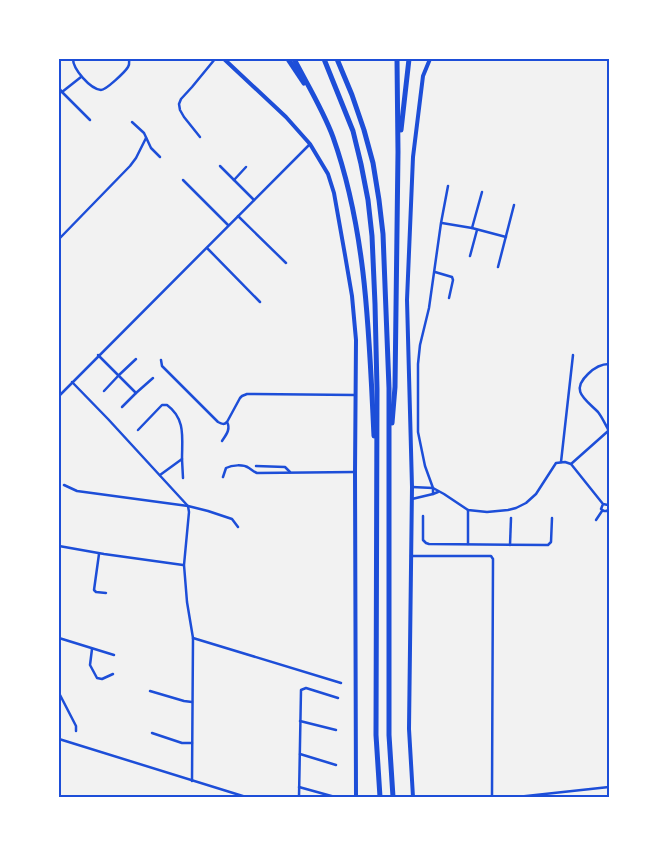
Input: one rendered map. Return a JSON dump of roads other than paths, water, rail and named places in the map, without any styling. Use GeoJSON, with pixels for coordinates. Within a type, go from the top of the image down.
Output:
{"type":"FeatureCollection","features":[{"type":"Feature","properties":{"kind":"highway"},"geometry":{"type":"LineString","coordinates":[[288,59],[321,111]]}},
{"type":"Feature","properties":{"kind":"highway"},"geometry":{"type":"LineString","coordinates":[[294,59],[332,135],[352,207],[359,244],[368,315],[376,494]]}},
{"type":"Feature","properties":{"kind":"highway"},"geometry":{"type":"LineString","coordinates":[[324,59],[353,132],[368,200],[372,236],[377,389],[376,735],[380,797]]}},
{"type":"Feature","properties":{"kind":"highway"},"geometry":{"type":"LineString","coordinates":[[337,59],[352,95],[373,163],[383,234],[389,379],[389,735],[393,797]]}},
{"type":"Feature","properties":{"kind":"highway"},"geometry":{"type":"LineString","coordinates":[[390,465],[395,387],[398,152],[397,59]]}},
{"type":"Feature","properties":{"kind":"highway"},"geometry":{"type":"LineString","coordinates":[[398,152],[409,59]]}},
{"type":"Feature","properties":{"kind":"main road"},"geometry":{"type":"LineString","coordinates":[[224,59],[286,117],[310,144],[328,174],[334,193],[344,247],[355,320],[356,340],[356,796]]}},
{"type":"Feature","properties":{"kind":"main road"},"geometry":{"type":"LineString","coordinates":[[413,797],[409,729],[412,487],[407,300],[413,157],[424,76],[430,59]]}},
{"type":"Feature","properties":{"kind":"street"},"geometry":{"type":"LineString","coordinates":[[73,59],[73,64],[81,77],[101,90],[107,88],[128,67],[129,59]]}},
{"type":"Feature","properties":{"kind":"street"},"geometry":{"type":"LineString","coordinates":[[200,137],[184,117],[179,107],[181,99],[215,59]]}},
{"type":"Feature","properties":{"kind":"street"},"geometry":{"type":"LineString","coordinates":[[62,92],[81,77]]}},
{"type":"Feature","properties":{"kind":"street"},"geometry":{"type":"LineString","coordinates":[[59,88],[90,120]]}},
{"type":"Feature","properties":{"kind":"street"},"geometry":{"type":"LineString","coordinates":[[132,122],[144,133],[151,148],[160,157]]}},
{"type":"Feature","properties":{"kind":"street"},"geometry":{"type":"LineString","coordinates":[[59,239],[130,166],[146,138]]}},
{"type":"Feature","properties":{"kind":"street"},"geometry":{"type":"LineString","coordinates":[[59,396],[310,144]]}},
{"type":"Feature","properties":{"kind":"street"},"geometry":{"type":"LineString","coordinates":[[220,166],[254,200]]}},
{"type":"Feature","properties":{"kind":"street"},"geometry":{"type":"LineString","coordinates":[[234,180],[246,167]]}},
{"type":"Feature","properties":{"kind":"street"},"geometry":{"type":"LineString","coordinates":[[184,180],[228,225]]}},
{"type":"Feature","properties":{"kind":"street"},"geometry":{"type":"LineString","coordinates":[[433,494],[433,488],[419,442],[418,376],[420,345],[430,308],[441,223],[448,186]]}},
{"type":"Feature","properties":{"kind":"street"},"geometry":{"type":"LineString","coordinates":[[472,228],[482,192]]}},
{"type":"Feature","properties":{"kind":"street"},"geometry":{"type":"LineString","coordinates":[[498,267],[514,205]]}},
{"type":"Feature","properties":{"kind":"street"},"geometry":{"type":"LineString","coordinates":[[238,216],[286,263]]}},
{"type":"Feature","properties":{"kind":"street"},"geometry":{"type":"LineString","coordinates":[[441,223],[472,228],[506,237]]}},
{"type":"Feature","properties":{"kind":"street"},"geometry":{"type":"LineString","coordinates":[[470,256],[477,230]]}},
{"type":"Feature","properties":{"kind":"street"},"geometry":{"type":"LineString","coordinates":[[206,247],[260,302]]}},
{"type":"Feature","properties":{"kind":"street"},"geometry":{"type":"LineString","coordinates":[[435,272],[452,277],[449,298]]}},
{"type":"Feature","properties":{"kind":"street"},"geometry":{"type":"LineString","coordinates":[[561,462],[573,354]]}},
{"type":"Feature","properties":{"kind":"street"},"geometry":{"type":"LineString","coordinates":[[98,356],[136,393]]}},
{"type":"Feature","properties":{"kind":"street"},"geometry":{"type":"LineString","coordinates":[[104,391],[136,359]]}},
{"type":"Feature","properties":{"kind":"street"},"geometry":{"type":"LineString","coordinates":[[161,360],[162,366],[218,422],[224,424],[227,422]]}},
{"type":"Feature","properties":{"kind":"street"},"geometry":{"type":"LineString","coordinates":[[571,464],[609,431],[598,413],[581,395],[579,387],[594,369],[609,364]]}},
{"type":"Feature","properties":{"kind":"street"},"geometry":{"type":"LineString","coordinates":[[122,407],[152,378]]}},
{"type":"Feature","properties":{"kind":"street"},"geometry":{"type":"LineString","coordinates":[[72,382],[188,506],[184,565],[187,602],[193,638],[192,781]]}},
{"type":"Feature","properties":{"kind":"street"},"geometry":{"type":"LineString","coordinates":[[222,441],[228,432],[229,426],[227,422],[240,398],[247,394],[355,395]]}},
{"type":"Feature","properties":{"kind":"street"},"geometry":{"type":"LineString","coordinates":[[138,430],[165,404],[174,411],[180,420],[182,430],[183,478]]}},
{"type":"Feature","properties":{"kind":"street"},"geometry":{"type":"LineString","coordinates":[[160,475],[182,459]]}},
{"type":"Feature","properties":{"kind":"street"},"geometry":{"type":"LineString","coordinates":[[412,487],[433,488],[468,510],[487,512],[508,510],[526,503],[536,494],[556,463],[565,462],[571,464],[603,504]]}},
{"type":"Feature","properties":{"kind":"street"},"geometry":{"type":"LineString","coordinates":[[223,477],[226,468],[233,466],[248,467],[257,473],[355,472]]}},
{"type":"Feature","properties":{"kind":"street"},"geometry":{"type":"LineString","coordinates":[[256,466],[285,467],[290,472]]}},
{"type":"Feature","properties":{"kind":"street"},"geometry":{"type":"LineString","coordinates":[[64,485],[77,491],[188,506],[232,519],[238,527]]}},
{"type":"Feature","properties":{"kind":"street"},"geometry":{"type":"LineString","coordinates":[[412,499],[438,492]]}},
{"type":"Feature","properties":{"kind":"street"},"geometry":{"type":"LineString","coordinates":[[602,510],[608,512],[609,508],[608,504],[603,504]]}},
{"type":"Feature","properties":{"kind":"street"},"geometry":{"type":"LineString","coordinates":[[596,520],[603,504]]}},
{"type":"Feature","properties":{"kind":"street"},"geometry":{"type":"LineString","coordinates":[[468,510],[468,544]]}},
{"type":"Feature","properties":{"kind":"street"},"geometry":{"type":"LineString","coordinates":[[423,516],[423,540],[426,543],[468,544],[550,544],[552,542],[552,518]]}},
{"type":"Feature","properties":{"kind":"street"},"geometry":{"type":"LineString","coordinates":[[510,544],[511,518]]}},
{"type":"Feature","properties":{"kind":"street"},"geometry":{"type":"LineString","coordinates":[[59,546],[99,554],[184,565]]}},
{"type":"Feature","properties":{"kind":"street"},"geometry":{"type":"LineString","coordinates":[[99,554],[94,590],[106,594]]}},
{"type":"Feature","properties":{"kind":"street"},"geometry":{"type":"LineString","coordinates":[[411,556],[491,556],[493,559],[492,797]]}},
{"type":"Feature","properties":{"kind":"street"},"geometry":{"type":"LineString","coordinates":[[59,638],[114,655]]}},
{"type":"Feature","properties":{"kind":"street"},"geometry":{"type":"LineString","coordinates":[[193,638],[341,683]]}},
{"type":"Feature","properties":{"kind":"street"},"geometry":{"type":"LineString","coordinates":[[92,649],[90,665],[97,678],[102,679],[113,674]]}},
{"type":"Feature","properties":{"kind":"street"},"geometry":{"type":"LineString","coordinates":[[299,797],[300,691],[302,688],[306,688],[338,698]]}},
{"type":"Feature","properties":{"kind":"street"},"geometry":{"type":"LineString","coordinates":[[150,691],[184,702],[192,702]]}},
{"type":"Feature","properties":{"kind":"street"},"geometry":{"type":"LineString","coordinates":[[59,693],[76,726],[76,731]]}},
{"type":"Feature","properties":{"kind":"street"},"geometry":{"type":"LineString","coordinates":[[300,721],[336,730]]}},
{"type":"Feature","properties":{"kind":"street"},"geometry":{"type":"LineString","coordinates":[[152,733],[182,743],[192,743]]}},
{"type":"Feature","properties":{"kind":"street"},"geometry":{"type":"LineString","coordinates":[[59,739],[246,797]]}},
{"type":"Feature","properties":{"kind":"street"},"geometry":{"type":"LineString","coordinates":[[300,754],[336,765]]}},
{"type":"Feature","properties":{"kind":"street"},"geometry":{"type":"LineString","coordinates":[[299,787],[335,797]]}},
{"type":"Feature","properties":{"kind":"street"},"geometry":{"type":"LineString","coordinates":[[517,797],[609,787]]}}]}
